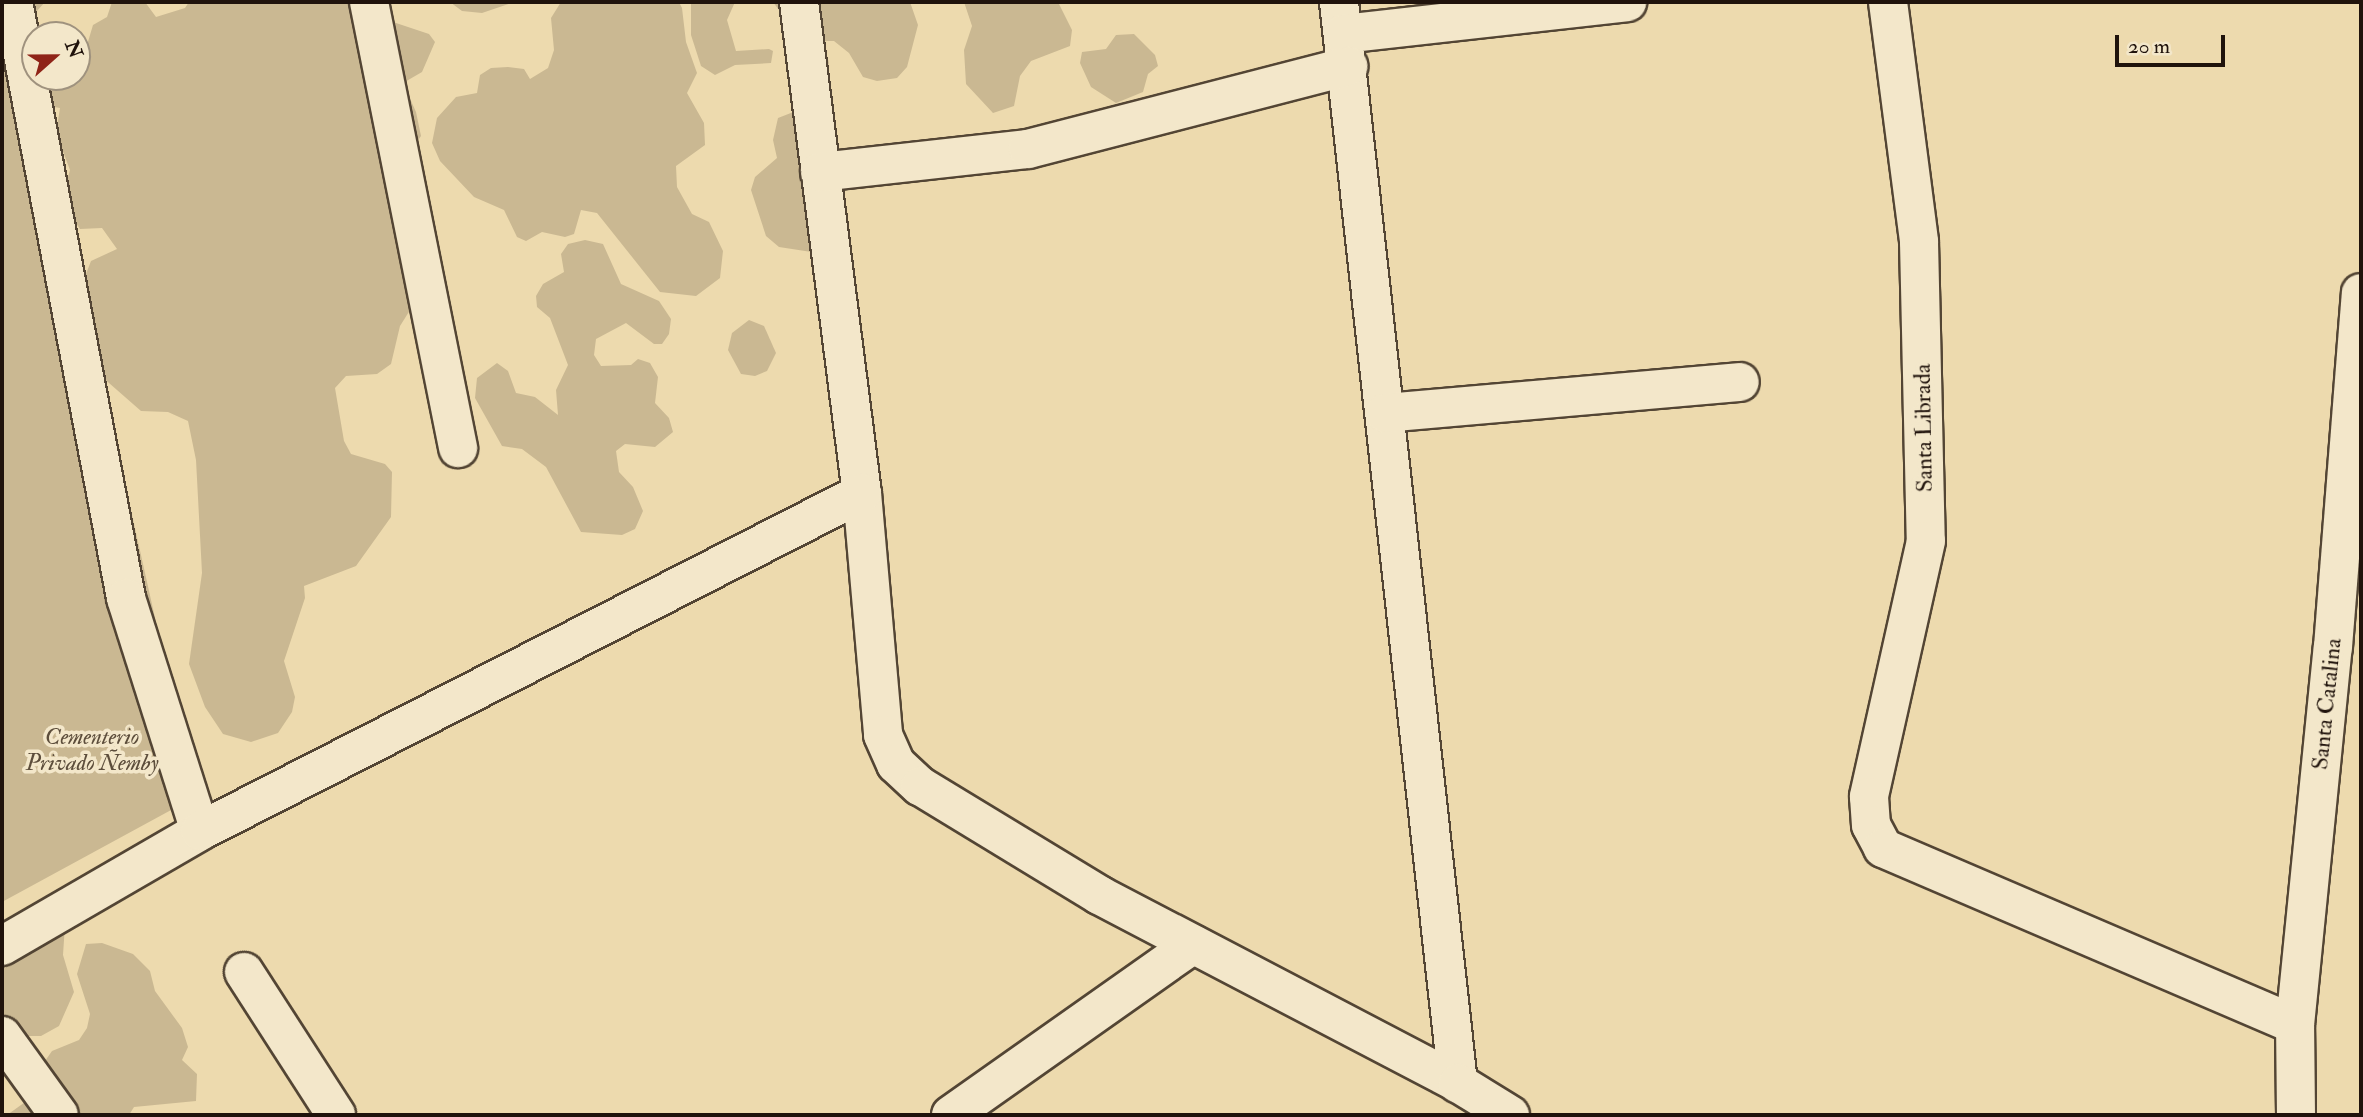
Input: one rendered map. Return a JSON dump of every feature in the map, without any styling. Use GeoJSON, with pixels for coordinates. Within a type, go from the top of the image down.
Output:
{"type":"FeatureCollection","features":[{"type":"Feature","properties":{"kind":"street"},"geometry":{"type":"LineString","coordinates":[[13,2],[126,598],[200,831]]}},
{"type":"Feature","properties":{"kind":"street"},"geometry":{"type":"LineString","coordinates":[[369,2],[458,448]]}},
{"type":"Feature","properties":{"kind":"street"},"geometry":{"type":"LineString","coordinates":[[799,2],[862,493],[883,735],[896,764],[920,786],[1099,895],[1458,1083],[1504,1114]]}},
{"type":"Feature","properties":{"kind":"street"},"geometry":{"type":"LineString","coordinates":[[820,172],[1028,149],[1343,34],[1627,2]]}},
{"type":"Feature","properties":{"kind":"street","name":"Santa Librada"},"geometry":{"type":"LineString","coordinates":[[1888,2],[1919,242],[1926,541],[1869,797],[1871,825],[1883,848],[2295,1025]]}},
{"type":"Feature","properties":{"kind":"street"},"geometry":{"type":"LineString","coordinates":[[1343,34],[1458,1083]]}},
{"type":"Feature","properties":{"kind":"street","name":"Santa Catalina"},"geometry":{"type":"LineString","coordinates":[[2296,1115],[2295,1025],[2347,647],[2361,293]]}},
{"type":"Feature","properties":{"kind":"street"},"geometry":{"type":"LineString","coordinates":[[1385,413],[1740,382]]}},
{"type":"Feature","properties":{"kind":"street"},"geometry":{"type":"LineString","coordinates":[[2,946],[200,831],[862,493]]}},
{"type":"Feature","properties":{"kind":"street"},"geometry":{"type":"LineString","coordinates":[[951,1115],[1193,944]]}},
{"type":"Feature","properties":{"kind":"street"},"geometry":{"type":"LineString","coordinates":[[244,972],[336,1115]]}},
{"type":"Feature","properties":{"kind":"street"},"geometry":{"type":"LineString","coordinates":[[2,1036],[59,1115]]}},
{"type":"Feature","properties":{"kind":"green space","name":"Cementerio Privado Ñemby"},"geometry":{"type":"Polygon","coordinates":[[[2,2],[45,2],[36,12],[27,10],[31,21],[21,21],[21,91],[91,91],[91,32],[93,25],[107,17],[112,2],[145,2],[156,17],[185,8],[189,2],[385,2],[390,21],[429,34],[435,42],[422,72],[403,83],[416,112],[421,136],[396,172],[398,185],[424,220],[422,245],[412,257],[419,284],[417,299],[400,326],[391,364],[377,374],[346,376],[335,388],[344,441],[351,454],[385,464],[392,472],[391,517],[356,566],[304,586],[305,598],[284,661],[295,697],[292,712],[278,733],[251,742],[223,734],[205,707],[189,664],[202,573],[196,460],[188,421],[168,412],[141,411],[101,376],[195,797],[2,902],[2,2]],[[49,106],[42,112],[81,287],[91,261],[117,249],[102,228],[80,229],[69,213],[63,195],[70,170],[56,133],[60,108],[49,106]]]}},
{"type":"Feature","properties":{"kind":"green space"},"geometry":{"type":"Polygon","coordinates":[[[450,2],[514,2],[482,13],[462,11],[450,2]]]}},
{"type":"Feature","properties":{"kind":"green space"},"geometry":{"type":"Polygon","coordinates":[[[561,2],[679,2],[682,8],[686,42],[697,73],[687,93],[704,123],[705,145],[676,166],[677,187],[692,214],[709,222],[723,251],[720,278],[696,296],[660,292],[597,213],[581,210],[574,234],[565,237],[542,232],[526,241],[517,237],[504,210],[474,197],[440,161],[432,143],[437,118],[456,97],[477,93],[480,75],[491,68],[508,67],[524,69],[530,79],[548,68],[554,50],[551,18],[561,2]]]}},
{"type":"Feature","properties":{"kind":"green space"},"geometry":{"type":"Polygon","coordinates":[[[691,2],[735,2],[727,20],[736,51],[769,49],[773,51],[771,63],[735,65],[715,75],[701,66],[691,35],[691,2]]]}},
{"type":"Feature","properties":{"kind":"green space"},"geometry":{"type":"Polygon","coordinates":[[[773,2],[910,2],[918,25],[907,67],[897,78],[877,81],[863,77],[849,53],[834,41],[827,41],[823,42],[829,63],[826,73],[773,2]]]}},
{"type":"Feature","properties":{"kind":"green space"},"geometry":{"type":"Polygon","coordinates":[[[964,2],[1058,2],[1072,30],[1070,46],[1031,61],[1020,76],[1014,106],[993,113],[966,84],[964,50],[972,26],[964,2]]]}},
{"type":"Feature","properties":{"kind":"green space"},"geometry":{"type":"Polygon","coordinates":[[[1134,34],[1155,55],[1158,66],[1148,74],[1143,92],[1116,103],[1091,87],[1080,63],[1082,52],[1106,49],[1116,35],[1134,34]]]}},
{"type":"Feature","properties":{"kind":"green space"},"geometry":{"type":"Polygon","coordinates":[[[796,111],[818,253],[779,247],[766,236],[751,190],[755,177],[777,158],[773,140],[778,118],[796,111]]]}},
{"type":"Feature","properties":{"kind":"green space"},"geometry":{"type":"Polygon","coordinates":[[[585,240],[603,244],[621,284],[659,301],[671,319],[669,334],[662,344],[654,344],[626,323],[596,339],[594,355],[601,366],[631,365],[638,359],[650,363],[658,377],[655,403],[669,418],[673,432],[655,447],[625,444],[616,451],[619,472],[633,487],[643,511],[635,529],[622,535],[581,532],[546,467],[522,449],[502,446],[475,398],[477,378],[497,363],[508,371],[516,393],[535,397],[558,415],[556,390],[568,365],[550,318],[537,307],[536,296],[543,284],[564,272],[561,254],[568,244],[585,240]]]}},
{"type":"Feature","properties":{"kind":"green space"},"geometry":{"type":"Polygon","coordinates":[[[749,320],[764,326],[776,353],[767,371],[755,376],[741,374],[728,350],[732,333],[749,320]]]}},
{"type":"Feature","properties":{"kind":"green space"},"geometry":{"type":"Polygon","coordinates":[[[34,912],[65,925],[63,955],[74,992],[59,1026],[41,1036],[13,1036],[2,1032],[2,922],[34,912]]]}},
{"type":"Feature","properties":{"kind":"green space"},"geometry":{"type":"Polygon","coordinates":[[[102,943],[133,954],[150,971],[155,991],[182,1028],[188,1047],[182,1060],[197,1074],[196,1101],[134,1107],[129,1115],[7,1115],[35,1095],[45,1061],[52,1051],[79,1040],[87,1028],[90,1014],[77,974],[86,944],[102,943]]]}}]}
